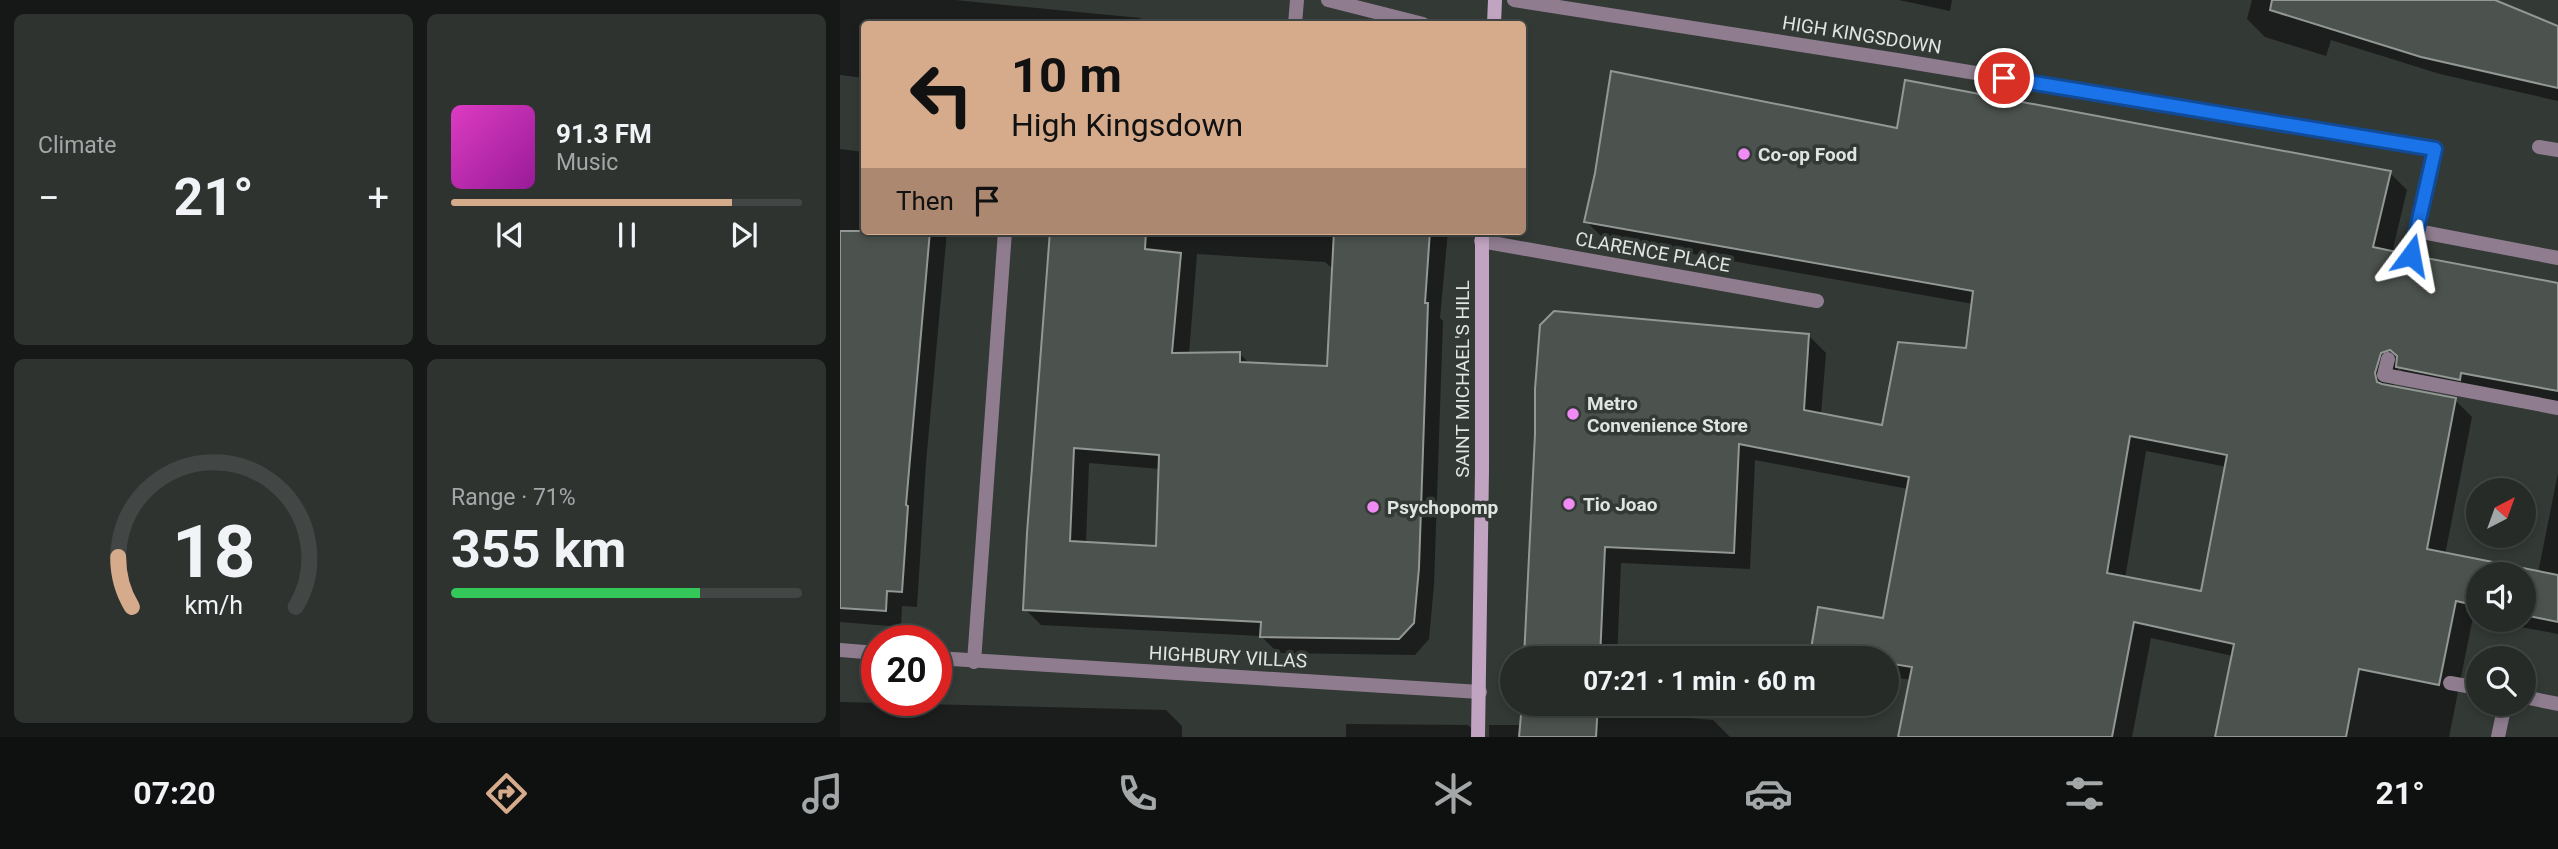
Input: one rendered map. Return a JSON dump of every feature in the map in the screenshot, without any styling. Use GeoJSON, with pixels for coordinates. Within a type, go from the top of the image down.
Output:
{"type":"FeatureCollection","features":[{"type":"Feature","properties":{"kind":"street"},"geometry":{"type":"LineString","coordinates":[[1295,21],[1297,0]]}},
{"type":"Feature","properties":{"kind":"street"},"geometry":{"type":"LineString","coordinates":[[1328,0],[1411,21]]}},
{"type":"Feature","properties":{"kind":"street"},"geometry":{"type":"LineString","coordinates":[[1494,21],[1495,0]]}},
{"type":"Feature","properties":{"kind":"street","name":"HIGH KINGSDOWN"},"geometry":{"type":"LineString","coordinates":[[1514,0],[2435,149],[2417,231]]}},
{"type":"Feature","properties":{"kind":"street"},"geometry":{"type":"LineString","coordinates":[[2539,147],[2558,150]]}},
{"type":"Feature","properties":{"kind":"street"},"geometry":{"type":"LineString","coordinates":[[2411,255],[2417,231],[2558,258]]}},
{"type":"Feature","properties":{"kind":"street"},"geometry":{"type":"LineString","coordinates":[[974,662],[1005,235]]}},
{"type":"Feature","properties":{"kind":"street","name":"CLARENCE PLACE"},"geometry":{"type":"LineString","coordinates":[[1481,236],[1817,302]]}},
{"type":"Feature","properties":{"kind":"street","name":"SAINT MICHAEL'S HILL"},"geometry":{"type":"LineString","coordinates":[[1478,737],[1481,236]]}},
{"type":"Feature","properties":{"kind":"street"},"geometry":{"type":"LineString","coordinates":[[2388,359],[2384,375],[2558,408]]}},
{"type":"Feature","properties":{"kind":"street"},"geometry":{"type":"LineString","coordinates":[[840,650],[861,652]]}},
{"type":"Feature","properties":{"kind":"street","name":"HIGHBURY VILLAS"},"geometry":{"type":"LineString","coordinates":[[952,660],[1480,692]]}},
{"type":"Feature","properties":{"kind":"street"},"geometry":{"type":"LineString","coordinates":[[2450,683],[2466,686]]}},
{"type":"Feature","properties":{"kind":"street"},"geometry":{"type":"LineString","coordinates":[[2536,699],[2558,704]]}},
{"type":"Feature","properties":{"kind":"street"},"geometry":{"type":"LineString","coordinates":[[2498,737],[2502,716]]}},
{"type":"Feature","properties":{"kind":"building"},"geometry":{"type":"Polygon","coordinates":[[[2272,0],[2495,0],[2558,26],[2558,88],[2421,57],[2270,10],[2272,0]]]}},
{"type":"Feature","properties":{"kind":"building"},"geometry":{"type":"Polygon","coordinates":[[[1611,71],[1897,128],[1905,80],[2391,171],[2373,247],[2402,253],[2404,261],[2409,264],[2417,262],[2421,257],[2558,283],[2558,391],[2461,373],[2460,380],[2396,367],[2397,356],[2390,350],[2381,353],[2375,373],[2377,382],[2456,398],[2427,549],[2492,562],[2466,562],[2466,603],[2456,601],[2439,685],[2359,669],[2346,737],[2215,737],[2234,644],[2134,622],[2112,737],[1898,737],[1912,667],[1899,665],[1899,646],[1812,646],[1818,607],[1883,618],[1909,477],[1739,444],[1734,553],[1605,547],[1601,646],[1525,646],[1540,325],[1554,311],[1809,334],[1804,410],[1882,425],[1898,342],[1966,348],[1973,291],[1584,222],[1595,173],[1611,71]],[[2130,436],[2107,573],[2201,591],[2227,455],[2130,436]]]}},
{"type":"Feature","properties":{"kind":"building"},"geometry":{"type":"Polygon","coordinates":[[[840,231],[861,231],[861,235],[930,235],[906,505],[902,592],[887,591],[886,611],[840,608],[840,231]]]}},
{"type":"Feature","properties":{"kind":"building"},"geometry":{"type":"Polygon","coordinates":[[[1050,235],[1146,235],[1145,249],[1181,253],[1172,353],[1240,352],[1240,362],[1327,366],[1334,235],[1430,235],[1425,303],[1428,303],[1419,568],[1414,623],[1399,639],[1260,637],[1261,622],[1023,610],[1050,235]],[[1074,448],[1070,541],[1156,546],[1159,455],[1074,448]]]}},
{"type":"Feature","properties":{"kind":"building"},"geometry":{"type":"Polygon","coordinates":[[[2536,571],[2558,575],[2558,622],[2536,617],[2536,571]]]}},
{"type":"Feature","properties":{"kind":"building"},"geometry":{"type":"Polygon","coordinates":[[[1521,716],[1597,716],[1596,737],[1519,737],[1521,716]]]}},
{"type":"Feature","properties":{"kind":"place","name":"Co-op Food"},"geometry":{"type":"Point","coordinates":[1744,154]}},
{"type":"Feature","properties":{"kind":"place","name":"Metro Convenience Store"},"geometry":{"type":"Point","coordinates":[1573,414]}},
{"type":"Feature","properties":{"kind":"place","name":"Tio Joao"},"geometry":{"type":"Point","coordinates":[1569,504]}},
{"type":"Feature","properties":{"kind":"place","name":"Psychopomp"},"geometry":{"type":"Point","coordinates":[1373,507]}},
{"type":"Feature","properties":{"kind":"route"},"geometry":{"type":"LineString","coordinates":[[2004,78],[2435,149],[2411,255]]}}]}
